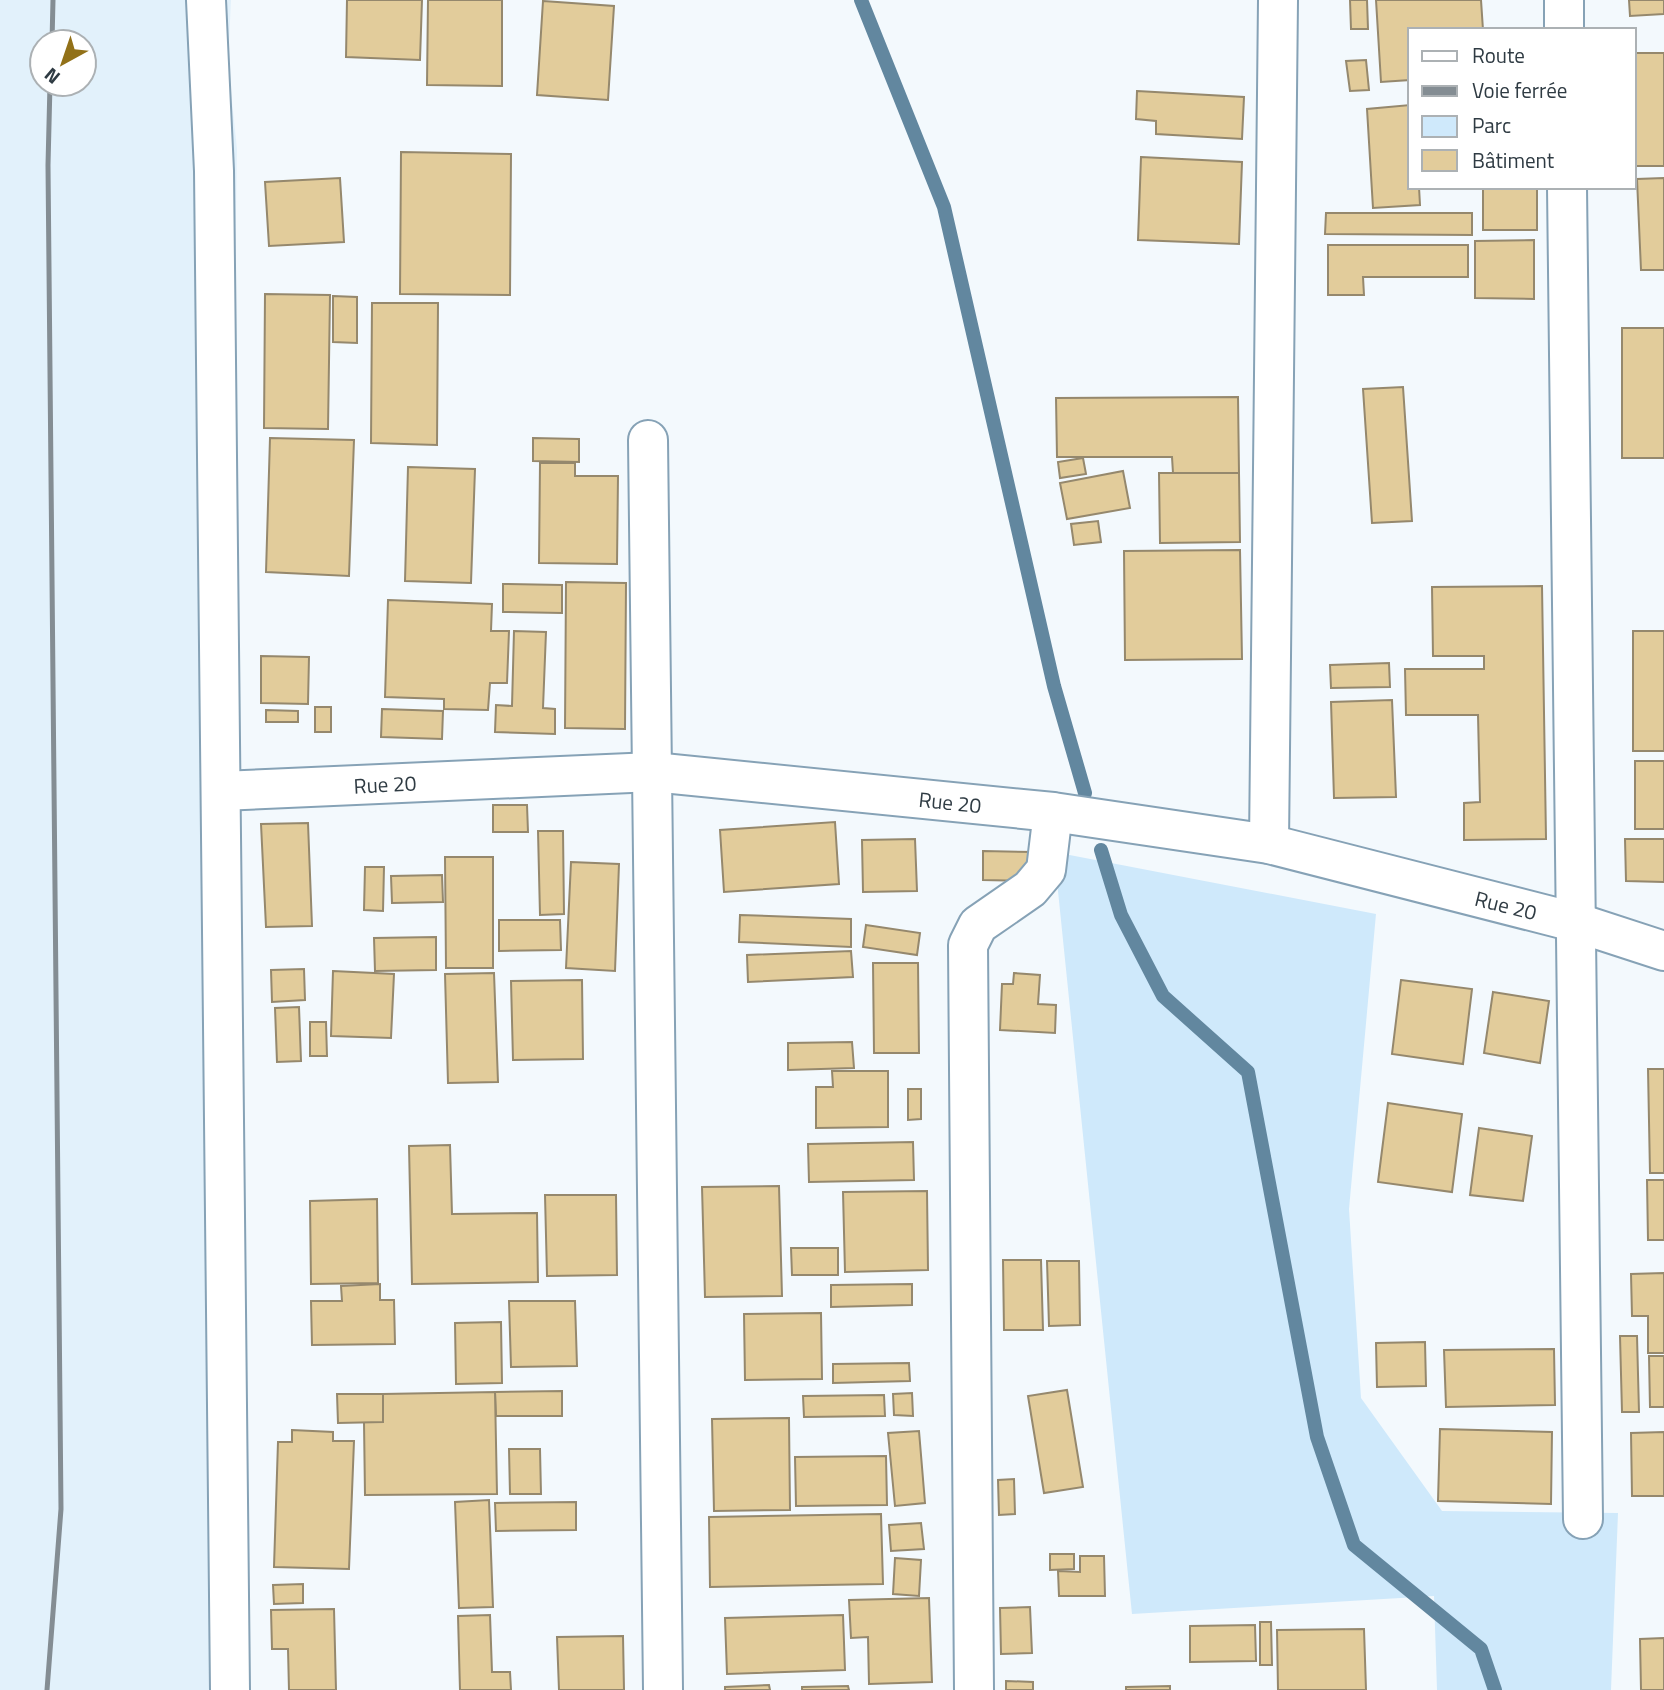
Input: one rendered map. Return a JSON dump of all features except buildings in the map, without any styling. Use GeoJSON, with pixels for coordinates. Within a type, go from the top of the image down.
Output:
{"type":"FeatureCollection","features":[{"type":"Feature","properties":{"kind":"street"},"geometry":{"type":"LineString","coordinates":[[206,0],[214,172],[230,1690]]}},
{"type":"Feature","properties":{"kind":"street"},"geometry":{"type":"LineString","coordinates":[[1269,844],[1278,0]]}},
{"type":"Feature","properties":{"kind":"street"},"geometry":{"type":"LineString","coordinates":[[1564,0],[1564,28]]}},
{"type":"Feature","properties":{"kind":"street"},"geometry":{"type":"LineString","coordinates":[[1567,189],[1578,923],[1583,1520]]}},
{"type":"Feature","properties":{"kind":"street"},"geometry":{"type":"LineString","coordinates":[[648,440],[663,1690]]}},
{"type":"Feature","properties":{"kind":"street","name":"Rue 20"},"geometry":{"type":"LineString","coordinates":[[221,791],[653,772],[1053,812],[1269,844],[1578,923],[1664,951]]}},
{"type":"Feature","properties":{"kind":"street"},"geometry":{"type":"LineString","coordinates":[[974,1690],[968,946],[978,925],[1030,889],[1046,870],[1053,812]]}},
{"type":"Feature","properties":{"kind":"shaded area"},"geometry":{"type":"Polygon","coordinates":[[[0,0],[231,0],[228,64],[237,149],[212,1690],[0,1690],[0,0]]]}},
{"type":"Feature","properties":{"kind":"green space"},"geometry":{"type":"Polygon","coordinates":[[[1054,852],[1376,914],[1349,1209],[1361,1398],[1442,1511],[1618,1513],[1611,1690],[1437,1690],[1434,1596],[1132,1614],[1054,852]]]}},
{"type":"Feature","properties":{"kind":"waterway"},"geometry":{"type":"LineString","coordinates":[[861,0],[944,207],[1054,686],[1085,793]]}},
{"type":"Feature","properties":{"kind":"waterway"},"geometry":{"type":"LineString","coordinates":[[1101,850],[1121,915],[1163,996],[1248,1072],[1317,1437],[1354,1545],[1481,1649],[1495,1690]]}},
{"type":"Feature","properties":{"kind":"railway"},"geometry":{"type":"LineString","coordinates":[[52,28],[53,0]]}},
{"type":"Feature","properties":{"kind":"railway"},"geometry":{"type":"LineString","coordinates":[[47,1690],[61,1509],[48,165],[50,98]]}}]}
